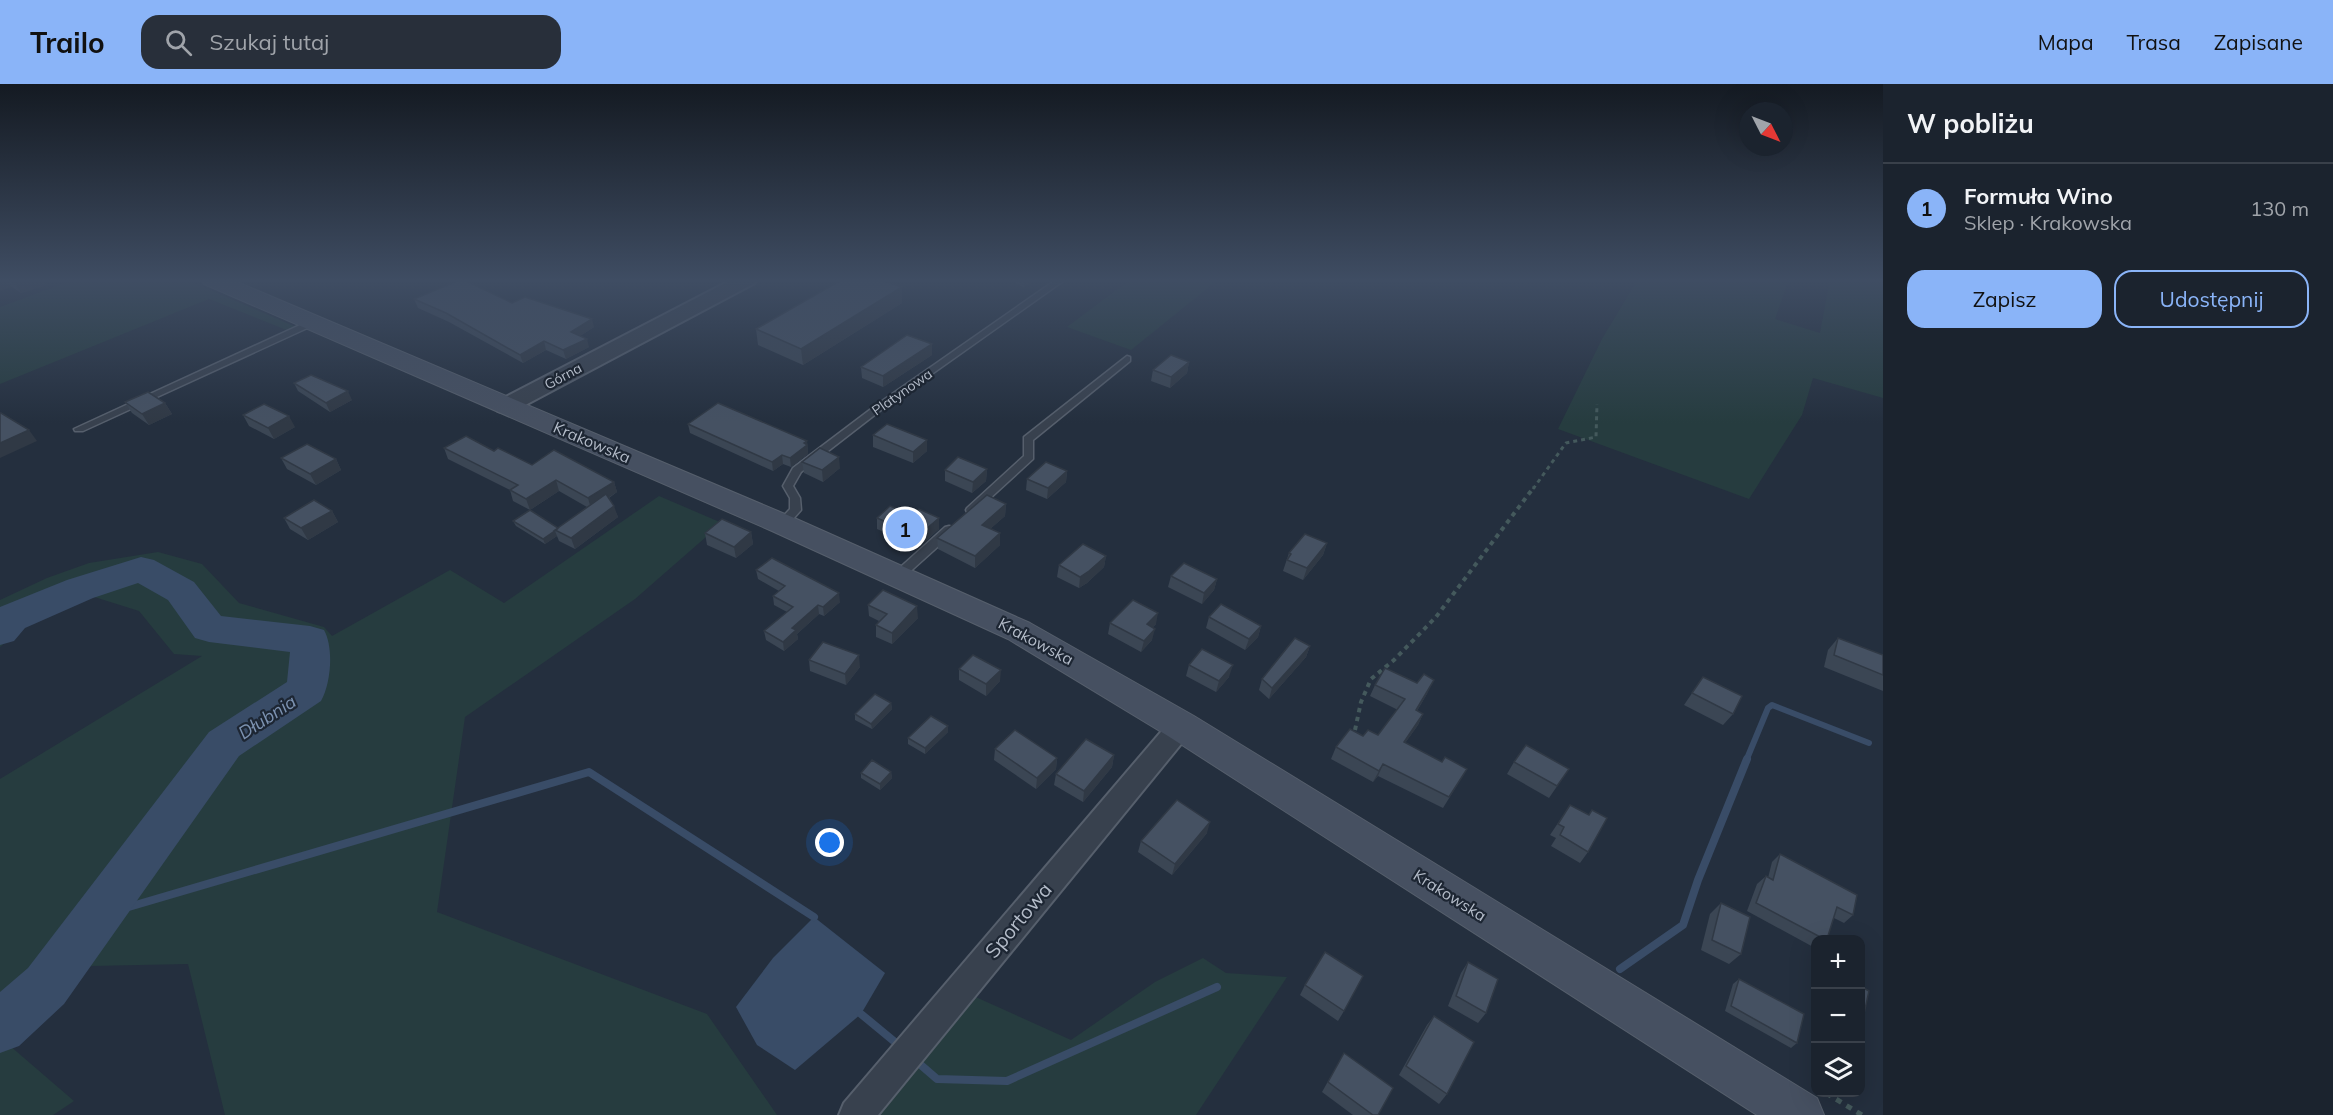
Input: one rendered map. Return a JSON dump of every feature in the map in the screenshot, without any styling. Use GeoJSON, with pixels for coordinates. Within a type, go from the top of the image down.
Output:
{"type":"FeatureCollection","features":[{"type":"Feature","properties":{"kind":"main road","name":"Krakowska"},"geometry":{"type":"LineString","coordinates":[[325,327],[899,575],[1019,631],[1181,726],[1800,1115]]}},
{"type":"Feature","properties":{"kind":"street","name":"Górna"},"geometry":{"type":"LineString","coordinates":[[506,406],[656,327]]}},
{"type":"Feature","properties":{"kind":"street","name":"Sportowa"},"geometry":{"type":"LineString","coordinates":[[856,1115],[1181,726]]}},
{"type":"Feature","properties":{"kind":"lane"},"geometry":{"type":"LineString","coordinates":[[79,429],[302,327]]}},
{"type":"Feature","properties":{"kind":"lane","name":"Platynowa"},"geometry":{"type":"LineString","coordinates":[[782,524],[796,510],[795,498],[788,486],[797,470],[878,408],[993,327]]}},
{"type":"Feature","properties":{"kind":"lane"},"geometry":{"type":"LineString","coordinates":[[899,575],[1029,457],[1028,439],[1128,359]]}},
{"type":"Feature","properties":{"kind":"path"},"geometry":{"type":"LineString","coordinates":[[1355,730],[1361,702],[1371,679],[1394,660],[1436,616],[1472,572],[1566,443],[1596,437],[1597,404]]}},
{"type":"Feature","properties":{"kind":"path"},"geometry":{"type":"LineString","coordinates":[[1834,1097],[1862,1115]]}},
{"type":"Feature","properties":{"kind":"green space"},"geometry":{"type":"Polygon","coordinates":[[[0,327],[140,327],[0,384],[0,327]]]}},
{"type":"Feature","properties":{"kind":"green space"},"geometry":{"type":"Polygon","coordinates":[[[279,327],[296,327],[289,331],[279,327]]]}},
{"type":"Feature","properties":{"kind":"green space"},"geometry":{"type":"Polygon","coordinates":[[[1067,327],[1159,327],[1131,350],[1067,327]]]}},
{"type":"Feature","properties":{"kind":"green space"},"geometry":{"type":"Polygon","coordinates":[[[1609,327],[1801,327],[1820,333],[1821,327],[1883,327],[1883,398],[1813,378],[1802,415],[1749,499],[1558,429],[1609,327]]]}},
{"type":"Feature","properties":{"kind":"green space"},"geometry":{"type":"Polygon","coordinates":[[[659,496],[722,523],[635,599],[465,717],[437,912],[707,1014],[777,1115],[225,1115],[188,964],[91,966],[9,1045],[74,1101],[53,1115],[0,1115],[0,779],[202,656],[174,654],[139,611],[88,595],[30,620],[0,647],[0,600],[47,578],[89,563],[158,552],[202,564],[239,603],[324,627],[332,636],[450,570],[504,603],[659,496]]]}},
{"type":"Feature","properties":{"kind":"green space"},"geometry":{"type":"Polygon","coordinates":[[[1203,958],[1226,973],[1287,977],[1196,1115],[871,1115],[969,994],[1071,1040],[1155,982],[1203,958]]]}},
{"type":"Feature","properties":{"kind":"water"},"geometry":{"type":"Polygon","coordinates":[[[814,917],[885,973],[861,1014],[795,1070],[757,1045],[736,1007],[773,958],[814,917]]]}},
{"type":"Feature","properties":{"kind":"building"},"geometry":{"type":"Polygon","coordinates":[[[471,327],[579,327],[571,332],[587,339],[563,350],[544,341],[520,355],[471,327]]]}},
{"type":"Feature","properties":{"kind":"building"},"geometry":{"type":"Polygon","coordinates":[[[759,327],[837,327],[801,349],[756,329],[759,327]]]}},
{"type":"Feature","properties":{"kind":"building"},"geometry":{"type":"Polygon","coordinates":[[[907,335],[932,344],[883,376],[861,367],[907,335]]]}},
{"type":"Feature","properties":{"kind":"building"},"geometry":{"type":"Polygon","coordinates":[[[1171,355],[1189,362],[1171,377],[1153,370],[1171,355]]]}},
{"type":"Feature","properties":{"kind":"building"},"geometry":{"type":"Polygon","coordinates":[[[311,375],[348,391],[326,403],[294,383],[311,375]]]}},
{"type":"Feature","properties":{"kind":"building"},"geometry":{"type":"Polygon","coordinates":[[[148,392],[165,403],[142,414],[125,402],[148,392]]]}},
{"type":"Feature","properties":{"kind":"building"},"geometry":{"type":"Polygon","coordinates":[[[718,403],[807,441],[804,443],[807,445],[790,458],[782,455],[772,462],[688,424],[718,403]]]}},
{"type":"Feature","properties":{"kind":"building"},"geometry":{"type":"Polygon","coordinates":[[[264,404],[289,416],[268,428],[243,415],[264,404]]]}},
{"type":"Feature","properties":{"kind":"building"},"geometry":{"type":"Polygon","coordinates":[[[1,413],[29,430],[0,443],[1,413]]]}},
{"type":"Feature","properties":{"kind":"building"},"geometry":{"type":"Polygon","coordinates":[[[887,424],[927,440],[913,452],[873,435],[887,424]]]}},
{"type":"Feature","properties":{"kind":"building"},"geometry":{"type":"Polygon","coordinates":[[[466,436],[494,451],[498,448],[532,465],[554,450],[614,482],[588,498],[556,480],[526,499],[510,490],[518,485],[444,448],[466,436]]]}},
{"type":"Feature","properties":{"kind":"building"},"geometry":{"type":"Polygon","coordinates":[[[307,444],[336,459],[310,474],[281,458],[307,444]]]}},
{"type":"Feature","properties":{"kind":"building"},"geometry":{"type":"Polygon","coordinates":[[[820,448],[839,457],[822,470],[802,462],[820,448]]]}},
{"type":"Feature","properties":{"kind":"building"},"geometry":{"type":"Polygon","coordinates":[[[958,457],[987,469],[973,482],[945,470],[958,457]]]}},
{"type":"Feature","properties":{"kind":"building"},"geometry":{"type":"Polygon","coordinates":[[[1046,462],[1067,471],[1048,488],[1027,479],[1046,462]]]}},
{"type":"Feature","properties":{"kind":"building"},"geometry":{"type":"Polygon","coordinates":[[[606,494],[614,506],[571,538],[555,530],[606,494]]]}},
{"type":"Feature","properties":{"kind":"building"},"geometry":{"type":"Polygon","coordinates":[[[987,495],[1006,504],[982,525],[1000,533],[975,556],[937,538],[987,495]]]}},
{"type":"Feature","properties":{"kind":"building"},"geometry":{"type":"Polygon","coordinates":[[[314,500],[332,511],[301,528],[284,518],[314,500]]]}},
{"type":"Feature","properties":{"kind":"building"},"geometry":{"type":"Polygon","coordinates":[[[890,506],[900,510],[904,507],[915,512],[919,509],[939,518],[918,536],[877,518],[890,506]]]}},
{"type":"Feature","properties":{"kind":"building"},"geometry":{"type":"Polygon","coordinates":[[[530,510],[558,528],[543,539],[513,521],[530,510]]]}},
{"type":"Feature","properties":{"kind":"building"},"geometry":{"type":"Polygon","coordinates":[[[722,519],[751,532],[734,547],[705,533],[722,519]]]}},
{"type":"Feature","properties":{"kind":"building"},"geometry":{"type":"Polygon","coordinates":[[[1305,534],[1327,543],[1307,568],[1287,560],[1291,554],[1289,553],[1305,534]]]}},
{"type":"Feature","properties":{"kind":"building"},"geometry":{"type":"Polygon","coordinates":[[[1083,544],[1106,556],[1080,577],[1059,565],[1083,544]]]}},
{"type":"Feature","properties":{"kind":"building"},"geometry":{"type":"Polygon","coordinates":[[[772,558],[839,593],[823,607],[818,605],[792,628],[796,630],[783,642],[764,631],[793,607],[773,596],[785,586],[756,570],[772,558]]]}},
{"type":"Feature","properties":{"kind":"building"},"geometry":{"type":"Polygon","coordinates":[[[1184,563],[1217,579],[1204,593],[1171,576],[1184,563]]]}},
{"type":"Feature","properties":{"kind":"building"},"geometry":{"type":"Polygon","coordinates":[[[883,590],[917,606],[892,633],[876,625],[887,614],[868,605],[883,590]]]}},
{"type":"Feature","properties":{"kind":"building"},"geometry":{"type":"Polygon","coordinates":[[[1133,600],[1158,613],[1147,624],[1155,629],[1144,641],[1110,623],[1133,600]]]}},
{"type":"Feature","properties":{"kind":"building"},"geometry":{"type":"Polygon","coordinates":[[[1221,604],[1261,626],[1249,639],[1209,617],[1221,604]]]}},
{"type":"Feature","properties":{"kind":"building"},"geometry":{"type":"Polygon","coordinates":[[[1295,638],[1310,646],[1272,688],[1262,679],[1295,638]]]}},
{"type":"Feature","properties":{"kind":"building"},"geometry":{"type":"Polygon","coordinates":[[[1838,638],[1883,655],[1883,675],[1834,655],[1838,638]]]}},
{"type":"Feature","properties":{"kind":"building"},"geometry":{"type":"Polygon","coordinates":[[[823,642],[859,655],[845,674],[809,660],[823,642]]]}},
{"type":"Feature","properties":{"kind":"building"},"geometry":{"type":"Polygon","coordinates":[[[1202,649],[1233,665],[1219,681],[1189,665],[1202,649]]]}},
{"type":"Feature","properties":{"kind":"building"},"geometry":{"type":"Polygon","coordinates":[[[973,655],[1001,670],[986,684],[959,669],[973,655]]]}},
{"type":"Feature","properties":{"kind":"building"},"geometry":{"type":"Polygon","coordinates":[[[1385,668],[1417,683],[1424,674],[1434,680],[1416,710],[1423,714],[1404,742],[1442,762],[1445,757],[1467,769],[1449,797],[1383,764],[1379,771],[1336,747],[1350,729],[1363,736],[1368,730],[1378,735],[1405,699],[1375,685],[1385,668]]]}},
{"type":"Feature","properties":{"kind":"building"},"geometry":{"type":"Polygon","coordinates":[[[1703,677],[1742,696],[1733,714],[1692,693],[1703,677]]]}},
{"type":"Feature","properties":{"kind":"building"},"geometry":{"type":"Polygon","coordinates":[[[875,694],[891,703],[871,724],[855,714],[875,694]]]}},
{"type":"Feature","properties":{"kind":"building"},"geometry":{"type":"Polygon","coordinates":[[[931,716],[948,726],[925,748],[908,738],[931,716]]]}},
{"type":"Feature","properties":{"kind":"building"},"geometry":{"type":"Polygon","coordinates":[[[1015,730],[1057,758],[1037,778],[995,749],[1015,730]]]}},
{"type":"Feature","properties":{"kind":"building"},"geometry":{"type":"Polygon","coordinates":[[[1086,739],[1114,755],[1084,791],[1056,774],[1086,739]]]}},
{"type":"Feature","properties":{"kind":"building"},"geometry":{"type":"Polygon","coordinates":[[[1526,745],[1569,769],[1557,786],[1514,762],[1526,745]]]}},
{"type":"Feature","properties":{"kind":"building"},"geometry":{"type":"Polygon","coordinates":[[[872,760],[891,772],[880,784],[861,773],[872,760]]]}},
{"type":"Feature","properties":{"kind":"building"},"geometry":{"type":"Polygon","coordinates":[[[1177,800],[1210,822],[1175,864],[1141,841],[1177,800]]]}},
{"type":"Feature","properties":{"kind":"building"},"geometry":{"type":"Polygon","coordinates":[[[1570,805],[1589,815],[1592,810],[1607,818],[1588,852],[1560,835],[1564,827],[1558,824],[1570,805]]]}},
{"type":"Feature","properties":{"kind":"building"},"geometry":{"type":"Polygon","coordinates":[[[1780,854],[1857,895],[1853,915],[1837,907],[1828,935],[1816,935],[1756,903],[1766,876],[1773,880],[1780,854]]]}},
{"type":"Feature","properties":{"kind":"building"},"geometry":{"type":"Polygon","coordinates":[[[1721,903],[1750,917],[1741,954],[1712,940],[1721,903]]]}},
{"type":"Feature","properties":{"kind":"building"},"geometry":{"type":"Polygon","coordinates":[[[1325,952],[1363,976],[1344,1011],[1305,985],[1325,952]]]}},
{"type":"Feature","properties":{"kind":"building"},"geometry":{"type":"Polygon","coordinates":[[[1468,962],[1498,979],[1486,1013],[1456,996],[1468,962]]]}},
{"type":"Feature","properties":{"kind":"building"},"geometry":{"type":"Polygon","coordinates":[[[1739,979],[1804,1014],[1797,1043],[1731,1006],[1739,979]]]}},
{"type":"Feature","properties":{"kind":"building"},"geometry":{"type":"Polygon","coordinates":[[[1865,989],[1869,991],[1865,1009],[1865,989]]]}},
{"type":"Feature","properties":{"kind":"building"},"geometry":{"type":"Polygon","coordinates":[[[1434,1016],[1474,1042],[1447,1094],[1406,1066],[1434,1016]]]}},
{"type":"Feature","properties":{"kind":"building"},"geometry":{"type":"Polygon","coordinates":[[[1344,1053],[1393,1088],[1378,1115],[1373,1115],[1328,1082],[1344,1053]]]}},
{"type":"Feature","properties":{"kind":"waterway","name":"Dłubnia"},"geometry":{"type":"LineString","coordinates":[[0,631],[11,618],[80,589],[141,569],[181,591],[209,628],[310,640],[307,690],[224,744],[46,986],[0,1027]]}},
{"type":"Feature","properties":{"kind":"waterway"},"geometry":{"type":"LineString","coordinates":[[1746,761],[1768,708],[1772,705],[1869,743]]}},
{"type":"Feature","properties":{"kind":"waterway"},"geometry":{"type":"LineString","coordinates":[[1620,969],[1683,925],[1698,880],[1747,759]]}},
{"type":"Feature","properties":{"kind":"waterway"},"geometry":{"type":"LineString","coordinates":[[98,916],[589,772],[814,917]]}},
{"type":"Feature","properties":{"kind":"waterway"},"geometry":{"type":"LineString","coordinates":[[915,1060],[937,1079],[1007,1081],[1217,987]]}},
{"type":"Feature","properties":{"kind":"waterway"},"geometry":{"type":"LineString","coordinates":[[861,1014],[901,1047]]}},
{"type":"Feature","properties":{"kind":"place","name":"Formuła Wino"},"geometry":{"type":"Point","coordinates":[905,529]}}]}
